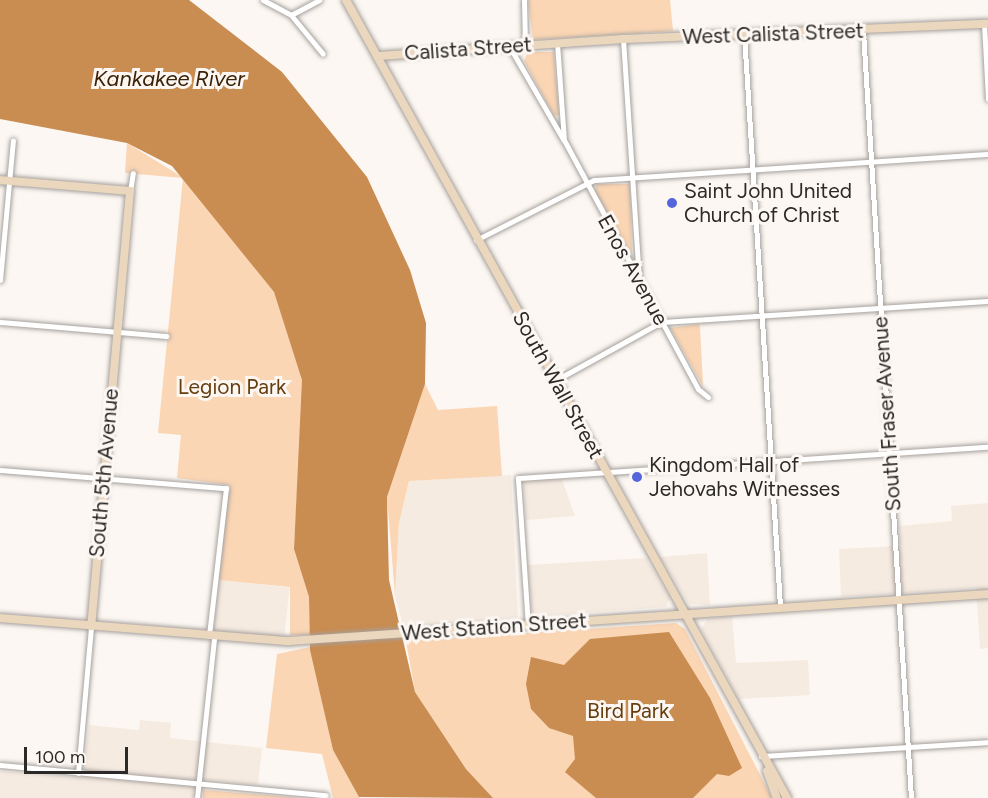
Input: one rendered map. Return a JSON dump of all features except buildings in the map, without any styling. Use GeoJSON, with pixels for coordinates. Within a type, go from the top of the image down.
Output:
{"type":"FeatureCollection","features":[{"type":"Feature","properties":{"kind":"main road","name":"South Wall Street"},"geometry":{"type":"LineString","coordinates":[[346,0],[379,56],[476,240],[686,612],[767,771],[777,798]]}},
{"type":"Feature","properties":{"kind":"main road","name":"West Calista Street"},"geometry":{"type":"LineString","coordinates":[[557,43],[986,24]]}},
{"type":"Feature","properties":{"kind":"main road","name":"Calista Street"},"geometry":{"type":"LineString","coordinates":[[379,56],[557,43]]}},
{"type":"Feature","properties":{"kind":"main road"},"geometry":{"type":"LineString","coordinates":[[0,180],[130,191]]}},
{"type":"Feature","properties":{"kind":"main road","name":"South 5th Avenue"},"geometry":{"type":"LineString","coordinates":[[91,626],[130,191]]}},
{"type":"Feature","properties":{"kind":"main road","name":"West Station Street"},"geometry":{"type":"LineString","coordinates":[[0,618],[212,637],[289,641],[528,626],[686,612],[988,594]]}},
{"type":"Feature","properties":{"kind":"main road","name":"South Wall Street"},"geometry":{"type":"LineString","coordinates":[[767,771],[787,798]]}},
{"type":"Feature","properties":{"kind":"street"},"geometry":{"type":"LineString","coordinates":[[263,0],[291,15],[323,54]]}},
{"type":"Feature","properties":{"kind":"street"},"geometry":{"type":"LineString","coordinates":[[291,15],[320,0]]}},
{"type":"Feature","properties":{"kind":"street"},"geometry":{"type":"LineString","coordinates":[[524,0],[525,45]]}},
{"type":"Feature","properties":{"kind":"street"},"geometry":{"type":"LineString","coordinates":[[986,24],[988,99]]}},
{"type":"Feature","properties":{"kind":"street","name":"South Fraser Avenue"},"geometry":{"type":"LineString","coordinates":[[863,31],[911,798]]}},
{"type":"Feature","properties":{"kind":"street"},"geometry":{"type":"LineString","coordinates":[[744,34],[780,606]]}},
{"type":"Feature","properties":{"kind":"street"},"geometry":{"type":"LineString","coordinates":[[623,39],[639,281]]}},
{"type":"Feature","properties":{"kind":"street","name":"Enos Avenue"},"geometry":{"type":"LineString","coordinates":[[557,43],[564,140]]}},
{"type":"Feature","properties":{"kind":"street","name":"Enos Avenue"},"geometry":{"type":"LineString","coordinates":[[509,46],[564,140],[661,322],[708,397]]}},
{"type":"Feature","properties":{"kind":"street"},"geometry":{"type":"LineString","coordinates":[[0,280],[13,141]]}},
{"type":"Feature","properties":{"kind":"street"},"geometry":{"type":"LineString","coordinates":[[476,240],[586,183],[632,176],[988,154]]}},
{"type":"Feature","properties":{"kind":"street","name":"South 5th Avenue"},"geometry":{"type":"LineString","coordinates":[[130,191],[133,173]]}},
{"type":"Feature","properties":{"kind":"street"},"geometry":{"type":"LineString","coordinates":[[556,380],[661,322],[988,301]]}},
{"type":"Feature","properties":{"kind":"street"},"geometry":{"type":"LineString","coordinates":[[0,322],[166,336]]}},
{"type":"Feature","properties":{"kind":"street"},"geometry":{"type":"LineString","coordinates":[[528,626],[518,477],[988,447]]}},
{"type":"Feature","properties":{"kind":"street"},"geometry":{"type":"LineString","coordinates":[[0,470],[226,488],[197,798]]}},
{"type":"Feature","properties":{"kind":"street","name":"South 5th Avenue"},"geometry":{"type":"LineString","coordinates":[[78,772],[91,626]]}},
{"type":"Feature","properties":{"kind":"street"},"geometry":{"type":"LineString","coordinates":[[759,756],[988,742]]}},
{"type":"Feature","properties":{"kind":"street"},"geometry":{"type":"LineString","coordinates":[[0,765],[326,795]]}},
{"type":"Feature","properties":{"kind":"shaded area"},"geometry":{"type":"Polygon","coordinates":[[[511,475],[518,617],[404,629],[395,596],[399,523],[409,481],[511,475]]]}},
{"type":"Feature","properties":{"kind":"shaded area"},"geometry":{"type":"Polygon","coordinates":[[[561,477],[575,516],[526,520],[524,482],[561,477]]]}},
{"type":"Feature","properties":{"kind":"shaded area"},"geometry":{"type":"Polygon","coordinates":[[[988,503],[988,648],[980,649],[976,588],[841,597],[839,549],[900,546],[899,526],[952,521],[951,506],[988,503]]]}},
{"type":"Feature","properties":{"kind":"shaded area"},"geometry":{"type":"Polygon","coordinates":[[[707,553],[710,605],[689,604],[660,557],[707,553]]]}},
{"type":"Feature","properties":{"kind":"shaded area"},"geometry":{"type":"Polygon","coordinates":[[[646,558],[670,598],[666,607],[536,616],[531,612],[528,565],[646,558]]]}},
{"type":"Feature","properties":{"kind":"shaded area"},"geometry":{"type":"Polygon","coordinates":[[[219,580],[290,587],[284,638],[214,631],[219,580]]]}},
{"type":"Feature","properties":{"kind":"shaded area"},"geometry":{"type":"Polygon","coordinates":[[[732,616],[736,663],[808,660],[810,695],[739,699],[701,629],[707,619],[732,616]]]}},
{"type":"Feature","properties":{"kind":"shaded area"},"geometry":{"type":"Polygon","coordinates":[[[140,720],[171,723],[170,738],[262,748],[258,785],[195,779],[193,798],[0,798],[0,771],[83,778],[89,725],[139,730],[140,720]]]}},
{"type":"Feature","properties":{"kind":"green space"},"geometry":{"type":"Polygon","coordinates":[[[528,0],[670,0],[673,31],[533,40],[528,0]]]}},
{"type":"Feature","properties":{"kind":"green space"},"geometry":{"type":"Polygon","coordinates":[[[528,52],[554,52],[559,115],[554,116],[524,61],[528,52]]]}},
{"type":"Feature","properties":{"kind":"green space","name":"Legion Park"},"geometry":{"type":"Polygon","coordinates":[[[127,143],[184,178],[274,292],[295,347],[303,385],[294,549],[309,597],[310,635],[290,635],[290,587],[219,580],[229,485],[177,478],[181,435],[158,433],[183,178],[125,173],[127,143]]]}},
{"type":"Feature","properties":{"kind":"green space"},"geometry":{"type":"Polygon","coordinates":[[[597,184],[630,184],[632,255],[595,191],[597,184]]]}},
{"type":"Feature","properties":{"kind":"green space"},"geometry":{"type":"Polygon","coordinates":[[[699,324],[700,327],[703,386],[670,328],[699,324]]]}},
{"type":"Feature","properties":{"kind":"green space"},"geometry":{"type":"Polygon","coordinates":[[[425,384],[438,410],[497,406],[502,476],[409,481],[399,523],[395,596],[387,497],[425,384]]]}},
{"type":"Feature","properties":{"kind":"green space","name":"Bird Park"},"geometry":{"type":"Polygon","coordinates":[[[676,623],[685,629],[772,798],[493,798],[466,769],[415,692],[406,641],[676,623]]]}},
{"type":"Feature","properties":{"kind":"green space"},"geometry":{"type":"Polygon","coordinates":[[[310,647],[333,750],[360,798],[333,798],[322,754],[266,748],[277,654],[310,647]]]}},
{"type":"Feature","properties":{"kind":"green space"},"geometry":{"type":"Polygon","coordinates":[[[203,790],[302,798],[203,798],[203,790]]]}},
{"type":"Feature","properties":{"kind":"water","name":"Kankakee River"},"geometry":{"type":"Polygon","coordinates":[[[0,0],[189,0],[282,72],[367,177],[410,270],[426,323],[425,384],[387,497],[389,580],[415,692],[466,769],[493,798],[359,797],[333,750],[310,650],[309,597],[294,549],[302,380],[274,292],[172,166],[127,143],[0,119],[0,0]]]}},
{"type":"Feature","properties":{"kind":"water"},"geometry":{"type":"Polygon","coordinates":[[[669,632],[710,698],[742,768],[729,776],[717,774],[693,798],[596,798],[565,772],[575,759],[573,736],[549,728],[531,709],[526,684],[531,657],[564,665],[590,639],[669,632]]]}},
{"type":"Feature","properties":{"kind":"place","name":"Saint John United Church of Christ"},"geometry":{"type":"Point","coordinates":[672,203]}},
{"type":"Feature","properties":{"kind":"place","name":"Kingdom Hall of Jehovahs Witnesses"},"geometry":{"type":"Point","coordinates":[637,477]}}]}
